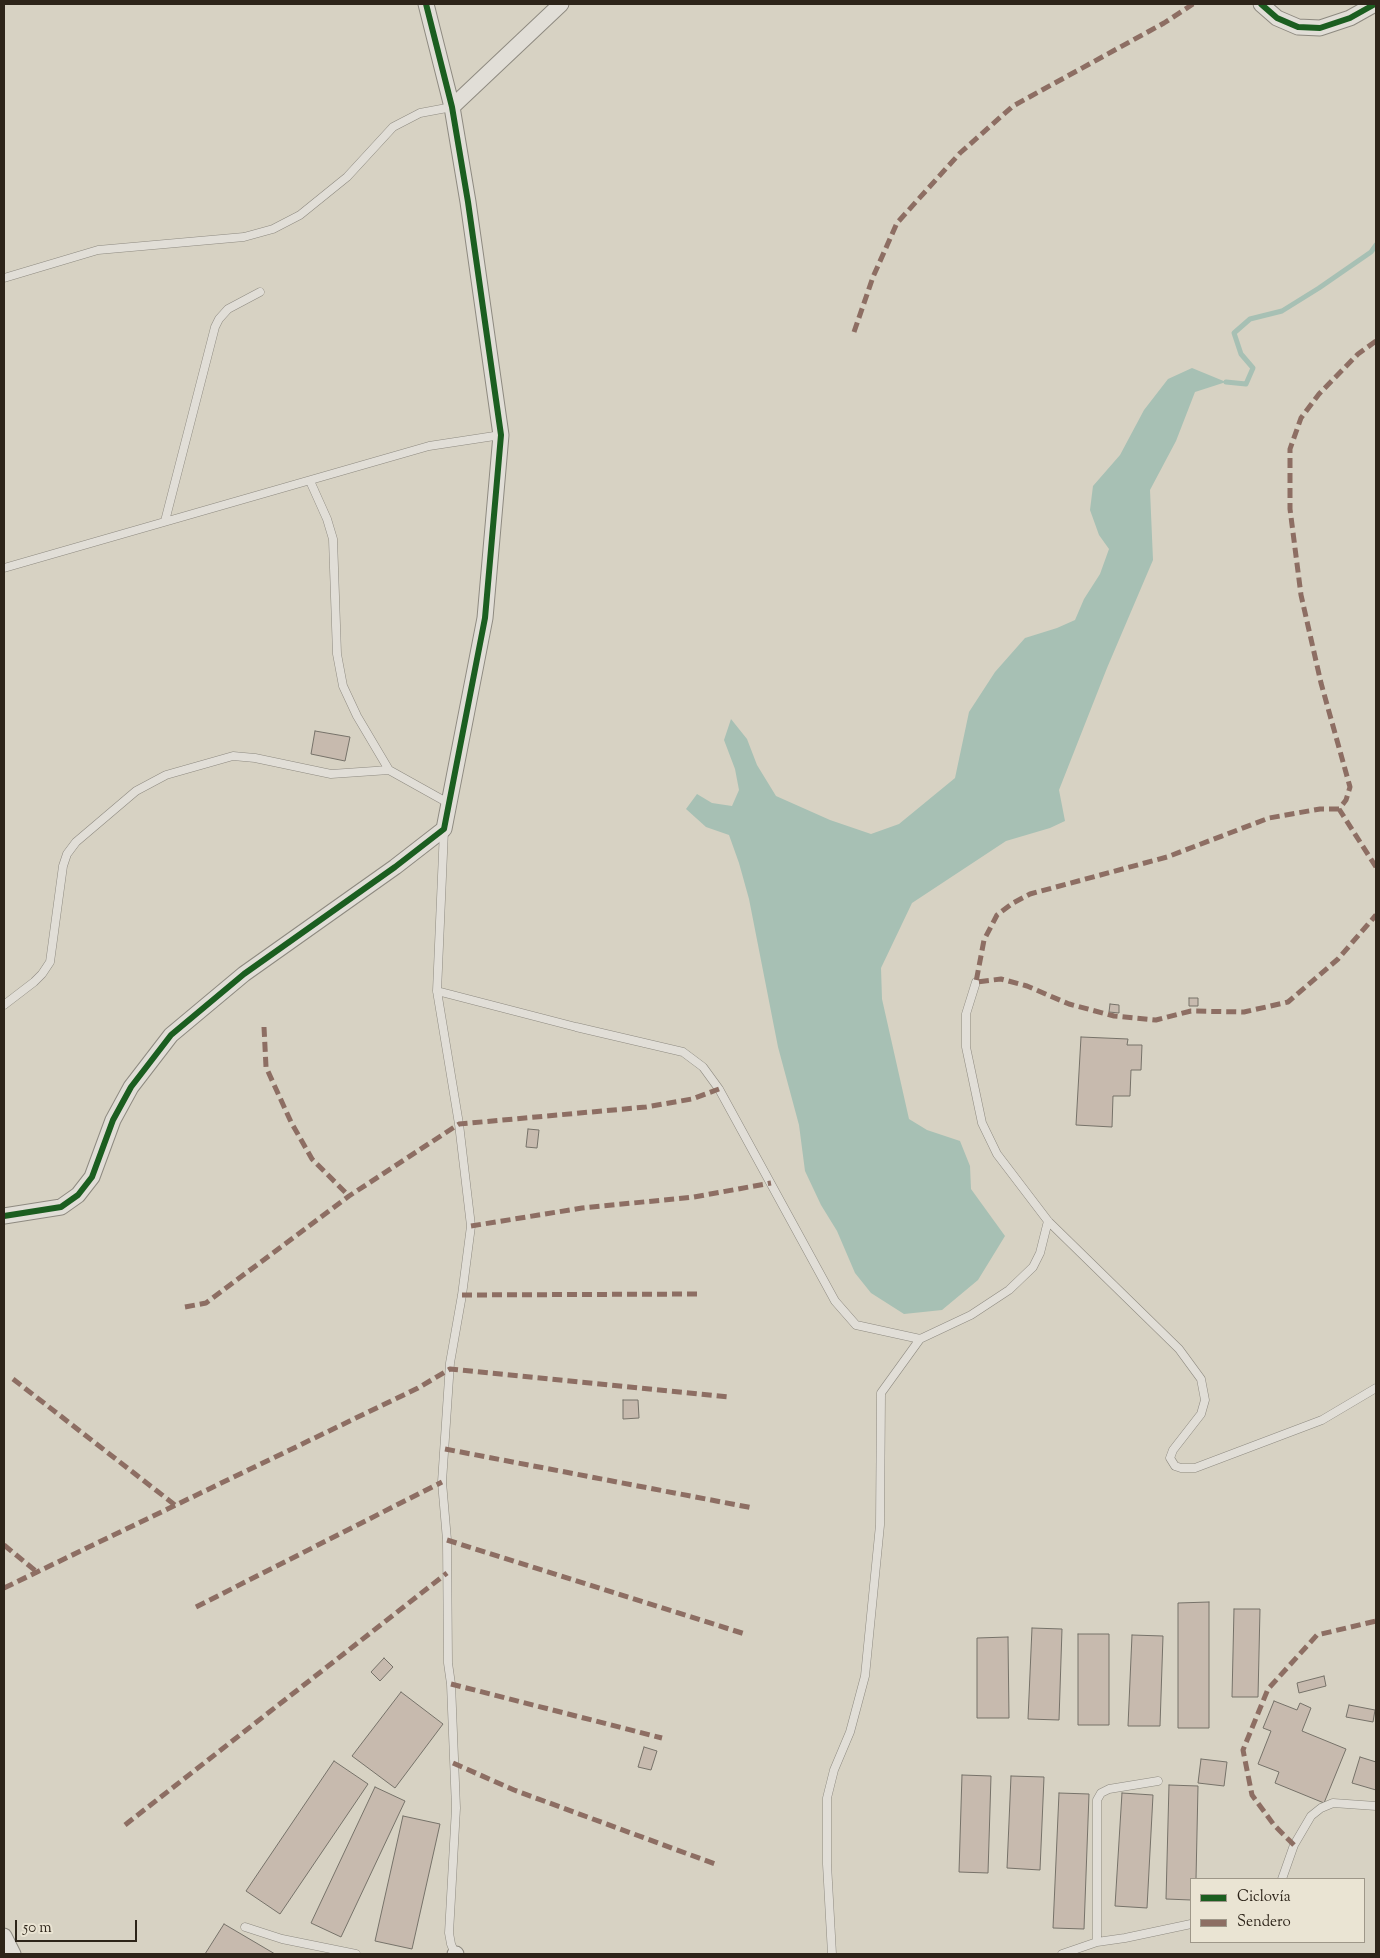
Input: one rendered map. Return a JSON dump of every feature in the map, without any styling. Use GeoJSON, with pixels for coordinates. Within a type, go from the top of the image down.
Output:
{"type":"FeatureCollection","features":[{"type":"Feature","properties":{"kind":"street"},"geometry":{"type":"LineString","coordinates":[[4,1216],[61,1207],[78,1195],[92,1177],[113,1120],[131,1087],[171,1035],[244,974],[395,867],[444,829],[485,618],[501,435],[468,202],[452,107],[426,4]]}},
{"type":"Feature","properties":{"kind":"street"},"geometry":{"type":"LineString","coordinates":[[452,107],[560,4]]}},
{"type":"Feature","properties":{"kind":"street"},"geometry":{"type":"LineString","coordinates":[[1261,4],[1278,18],[1298,27],[1320,28],[1350,18],[1375,4]]}},
{"type":"Feature","properties":{"kind":"street"},"geometry":{"type":"LineString","coordinates":[[4,1936],[13,1954]]}},
{"type":"Feature","properties":{"kind":"lane"},"geometry":{"type":"LineString","coordinates":[[4,278],[98,250],[244,237],[273,229],[300,215],[347,177],[393,127],[420,113],[452,107]]}},
{"type":"Feature","properties":{"kind":"lane"},"geometry":{"type":"LineString","coordinates":[[165,521],[215,327],[228,308],[260,292]]}},
{"type":"Feature","properties":{"kind":"lane"},"geometry":{"type":"LineString","coordinates":[[4,568],[428,446],[501,435]]}},
{"type":"Feature","properties":{"kind":"lane"},"geometry":{"type":"LineString","coordinates":[[310,481],[327,519],[333,539],[337,654],[343,686],[357,716],[389,770],[450,804]]}},
{"type":"Feature","properties":{"kind":"lane"},"geometry":{"type":"LineString","coordinates":[[4,1005],[34,982],[50,962],[63,866],[67,854],[76,842],[136,791],[166,775],[233,756],[255,758],[331,774],[389,770]]}},
{"type":"Feature","properties":{"kind":"lane"},"geometry":{"type":"LineString","coordinates":[[444,829],[438,991],[459,1124],[470,1226],[462,1295],[450,1363],[442,1482],[447,1540],[448,1663],[451,1684],[456,1808],[448,1933],[456,1954]]}},
{"type":"Feature","properties":{"kind":"lane"},"geometry":{"type":"LineString","coordinates":[[976,982],[966,1014],[966,1047],[982,1123],[997,1154],[1048,1221],[1179,1349],[1201,1380],[1205,1400],[1202,1414],[1172,1450],[1170,1458],[1174,1466],[1194,1468],[1322,1420],[1376,1388]]}},
{"type":"Feature","properties":{"kind":"lane"},"geometry":{"type":"LineString","coordinates":[[438,991],[576,1027],[683,1052],[703,1067],[719,1089],[835,1301],[856,1326],[920,1339]]}},
{"type":"Feature","properties":{"kind":"lane"},"geometry":{"type":"LineString","coordinates":[[832,1954],[827,1864],[828,1798],[834,1770],[850,1732],[865,1676],[880,1525],[881,1393],[920,1339],[971,1315],[1009,1290],[1033,1267],[1040,1253],[1048,1221]]}},
{"type":"Feature","properties":{"kind":"lane"},"geometry":{"type":"LineString","coordinates":[[1096,1942],[1097,1800],[1101,1793],[1109,1789],[1158,1781]]}},
{"type":"Feature","properties":{"kind":"lane"},"geometry":{"type":"LineString","coordinates":[[1282,1878],[1294,1844],[1311,1816],[1321,1808],[1333,1803],[1376,1806]]}},
{"type":"Feature","properties":{"kind":"lane"},"geometry":{"type":"LineString","coordinates":[[1062,1954],[1096,1942],[1190,1924]]}},
{"type":"Feature","properties":{"kind":"lane"},"geometry":{"type":"LineString","coordinates":[[245,1927],[282,1939],[356,1954]]}},
{"type":"Feature","properties":{"kind":"shaded area"},"geometry":{"type":"Polygon","coordinates":[[[1192,368],[1226,382],[1195,392],[1176,441],[1150,490],[1153,560],[1107,668],[1059,790],[1065,821],[1050,828],[1006,841],[912,903],[881,968],[882,999],[909,1119],[927,1130],[960,1141],[970,1166],[971,1189],[1005,1236],[978,1280],[942,1310],[904,1314],[871,1293],[855,1273],[837,1231],[821,1205],[805,1171],[799,1125],[778,1047],[749,899],[739,863],[729,835],[706,827],[686,809],[697,794],[712,803],[732,806],[739,790],[735,769],[724,740],[731,719],[747,739],[757,765],[776,796],[830,820],[871,834],[899,824],[955,778],[969,712],[995,672],[1025,638],[1075,620],[1084,599],[1100,574],[1109,549],[1099,535],[1090,510],[1093,486],[1120,455],[1144,410],[1168,379],[1192,368]]]}},
{"type":"Feature","properties":{"kind":"building"},"geometry":{"type":"Polygon","coordinates":[[[315,731],[350,737],[345,761],[311,754],[315,731]]]}},
{"type":"Feature","properties":{"kind":"building"},"geometry":{"type":"Polygon","coordinates":[[[1189,998],[1198,998],[1198,1006],[1189,1006],[1189,998]]]}},
{"type":"Feature","properties":{"kind":"building"},"geometry":{"type":"Polygon","coordinates":[[[1110,1004],[1119,1005],[1119,1013],[1109,1012],[1110,1004]]]}},
{"type":"Feature","properties":{"kind":"building"},"geometry":{"type":"Polygon","coordinates":[[[1081,1037],[1128,1039],[1127,1045],[1142,1045],[1141,1070],[1131,1070],[1130,1096],[1113,1096],[1112,1127],[1076,1125],[1081,1037]]]}},
{"type":"Feature","properties":{"kind":"building"},"geometry":{"type":"Polygon","coordinates":[[[528,1129],[539,1130],[537,1148],[526,1147],[528,1129]]]}},
{"type":"Feature","properties":{"kind":"building"},"geometry":{"type":"Polygon","coordinates":[[[623,1400],[638,1400],[639,1418],[623,1419],[623,1400]]]}},
{"type":"Feature","properties":{"kind":"building"},"geometry":{"type":"Polygon","coordinates":[[[1209,1602],[1209,1728],[1178,1728],[1178,1603],[1209,1602]]]}},
{"type":"Feature","properties":{"kind":"building"},"geometry":{"type":"Polygon","coordinates":[[[1234,1609],[1260,1609],[1258,1697],[1232,1697],[1234,1609]]]}},
{"type":"Feature","properties":{"kind":"building"},"geometry":{"type":"Polygon","coordinates":[[[1032,1628],[1062,1629],[1059,1720],[1028,1719],[1032,1628]]]}},
{"type":"Feature","properties":{"kind":"building"},"geometry":{"type":"Polygon","coordinates":[[[1078,1634],[1109,1634],[1109,1725],[1078,1725],[1078,1634]]]}},
{"type":"Feature","properties":{"kind":"building"},"geometry":{"type":"Polygon","coordinates":[[[1132,1635],[1163,1636],[1160,1726],[1128,1726],[1132,1635]]]}},
{"type":"Feature","properties":{"kind":"building"},"geometry":{"type":"Polygon","coordinates":[[[1008,1637],[1009,1718],[977,1718],[977,1638],[1008,1637]]]}},
{"type":"Feature","properties":{"kind":"building"},"geometry":{"type":"Polygon","coordinates":[[[384,1658],[393,1667],[380,1681],[371,1672],[384,1658]]]}},
{"type":"Feature","properties":{"kind":"building"},"geometry":{"type":"Polygon","coordinates":[[[1324,1676],[1326,1686],[1299,1693],[1297,1683],[1324,1676]]]}},
{"type":"Feature","properties":{"kind":"building"},"geometry":{"type":"Polygon","coordinates":[[[401,1692],[443,1724],[395,1788],[352,1756],[401,1692]]]}},
{"type":"Feature","properties":{"kind":"building"},"geometry":{"type":"Polygon","coordinates":[[[1274,1701],[1297,1710],[1300,1703],[1311,1708],[1302,1731],[1346,1749],[1324,1803],[1275,1783],[1279,1772],[1258,1764],[1271,1731],[1263,1728],[1274,1701]]]}},
{"type":"Feature","properties":{"kind":"building"},"geometry":{"type":"Polygon","coordinates":[[[1349,1705],[1375,1710],[1373,1722],[1346,1717],[1349,1705]]]}},
{"type":"Feature","properties":{"kind":"building"},"geometry":{"type":"Polygon","coordinates":[[[644,1747],[657,1751],[651,1770],[638,1767],[644,1747]]]}},
{"type":"Feature","properties":{"kind":"building"},"geometry":{"type":"Polygon","coordinates":[[[1360,1757],[1376,1762],[1376,1790],[1352,1783],[1360,1757]]]}},
{"type":"Feature","properties":{"kind":"building"},"geometry":{"type":"Polygon","coordinates":[[[1201,1759],[1227,1762],[1224,1786],[1198,1783],[1201,1759]]]}},
{"type":"Feature","properties":{"kind":"building"},"geometry":{"type":"Polygon","coordinates":[[[334,1761],[368,1784],[280,1914],[246,1891],[334,1761]]]}},
{"type":"Feature","properties":{"kind":"building"},"geometry":{"type":"Polygon","coordinates":[[[962,1775],[991,1776],[988,1873],[959,1872],[962,1775]]]}},
{"type":"Feature","properties":{"kind":"building"},"geometry":{"type":"Polygon","coordinates":[[[1011,1776],[1044,1777],[1040,1870],[1007,1868],[1011,1776]]]}},
{"type":"Feature","properties":{"kind":"building"},"geometry":{"type":"Polygon","coordinates":[[[1169,1785],[1198,1786],[1196,1878],[1190,1878],[1190,1900],[1166,1899],[1169,1785]]]}},
{"type":"Feature","properties":{"kind":"building"},"geometry":{"type":"Polygon","coordinates":[[[375,1787],[405,1801],[341,1937],[311,1923],[375,1787]]]}},
{"type":"Feature","properties":{"kind":"building"},"geometry":{"type":"Polygon","coordinates":[[[1059,1793],[1089,1794],[1084,1929],[1053,1928],[1059,1793]]]}},
{"type":"Feature","properties":{"kind":"building"},"geometry":{"type":"Polygon","coordinates":[[[1122,1793],[1153,1795],[1147,1908],[1115,1906],[1122,1793]]]}},
{"type":"Feature","properties":{"kind":"building"},"geometry":{"type":"Polygon","coordinates":[[[403,1816],[440,1824],[412,1949],[375,1941],[403,1816]]]}},
{"type":"Feature","properties":{"kind":"building"},"geometry":{"type":"Polygon","coordinates":[[[224,1924],[275,1954],[205,1954],[224,1924]]]}},
{"type":"Feature","properties":{"kind":"waterway"},"geometry":{"type":"LineString","coordinates":[[1226,382],[1246,384],[1253,368],[1241,354],[1234,333],[1250,319],[1282,311],[1371,252],[1376,245]]}},
{"type":"Feature","properties":{"kind":"marked path"},"geometry":{"type":"LineString","coordinates":[[854,332],[873,277],[897,223],[960,153],[1013,106],[1164,23],[1193,4]]}},
{"type":"Feature","properties":{"kind":"marked path"},"geometry":{"type":"LineString","coordinates":[[1376,341],[1358,354],[1319,394],[1301,418],[1290,449],[1290,509],[1301,595],[1321,683],[1350,787],[1346,800],[1339,809],[1376,867]]}},
{"type":"Feature","properties":{"kind":"marked path"},"geometry":{"type":"LineString","coordinates":[[1339,809],[1320,809],[1269,818],[1167,857],[1030,894],[1013,903],[997,915],[984,940],[976,982],[1001,979],[1027,986],[1069,1004],[1114,1016],[1156,1020],[1191,1011],[1244,1012],[1288,1002],[1338,959],[1376,915]]}},
{"type":"Feature","properties":{"kind":"marked path"},"geometry":{"type":"LineString","coordinates":[[264,1027],[266,1067],[291,1122],[312,1159],[349,1196]]}},
{"type":"Feature","properties":{"kind":"marked path"},"geometry":{"type":"LineString","coordinates":[[185,1307],[206,1303],[349,1196],[459,1124],[646,1107],[692,1099],[719,1089]]}},
{"type":"Feature","properties":{"kind":"marked path"},"geometry":{"type":"LineString","coordinates":[[471,1226],[582,1208],[694,1197],[771,1183]]}},
{"type":"Feature","properties":{"kind":"marked path"},"geometry":{"type":"LineString","coordinates":[[462,1295],[698,1294]]}},
{"type":"Feature","properties":{"kind":"marked path"},"geometry":{"type":"LineString","coordinates":[[4,1588],[418,1388],[450,1369],[728,1397]]}},
{"type":"Feature","properties":{"kind":"marked path"},"geometry":{"type":"LineString","coordinates":[[13,1379],[175,1505]]}},
{"type":"Feature","properties":{"kind":"marked path"},"geometry":{"type":"LineString","coordinates":[[445,1449],[753,1508]]}},
{"type":"Feature","properties":{"kind":"marked path"},"geometry":{"type":"LineString","coordinates":[[196,1607],[442,1482]]}},
{"type":"Feature","properties":{"kind":"marked path"},"geometry":{"type":"LineString","coordinates":[[447,1540],[745,1634]]}},
{"type":"Feature","properties":{"kind":"marked path"},"geometry":{"type":"LineString","coordinates":[[4,1545],[37,1572]]}},
{"type":"Feature","properties":{"kind":"marked path"},"geometry":{"type":"LineString","coordinates":[[125,1825],[447,1573]]}},
{"type":"Feature","properties":{"kind":"marked path"},"geometry":{"type":"LineString","coordinates":[[1294,1845],[1274,1825],[1252,1795],[1243,1750],[1268,1689],[1317,1635],[1376,1621]]}},
{"type":"Feature","properties":{"kind":"marked path"},"geometry":{"type":"LineString","coordinates":[[451,1684],[662,1738]]}},
{"type":"Feature","properties":{"kind":"marked path"},"geometry":{"type":"LineString","coordinates":[[453,1763],[514,1790],[718,1865]]}},
{"type":"Feature","properties":{"kind":"cycle path"},"geometry":{"type":"LineString","coordinates":[[4,1216],[61,1207],[78,1195],[92,1177],[113,1120],[131,1087],[171,1035],[244,974],[395,867],[444,829],[485,618],[501,435],[468,202],[452,107],[426,4]]}},
{"type":"Feature","properties":{"kind":"cycle path"},"geometry":{"type":"LineString","coordinates":[[1261,4],[1277,18],[1298,27],[1320,28],[1350,18],[1375,4]]}}]}
